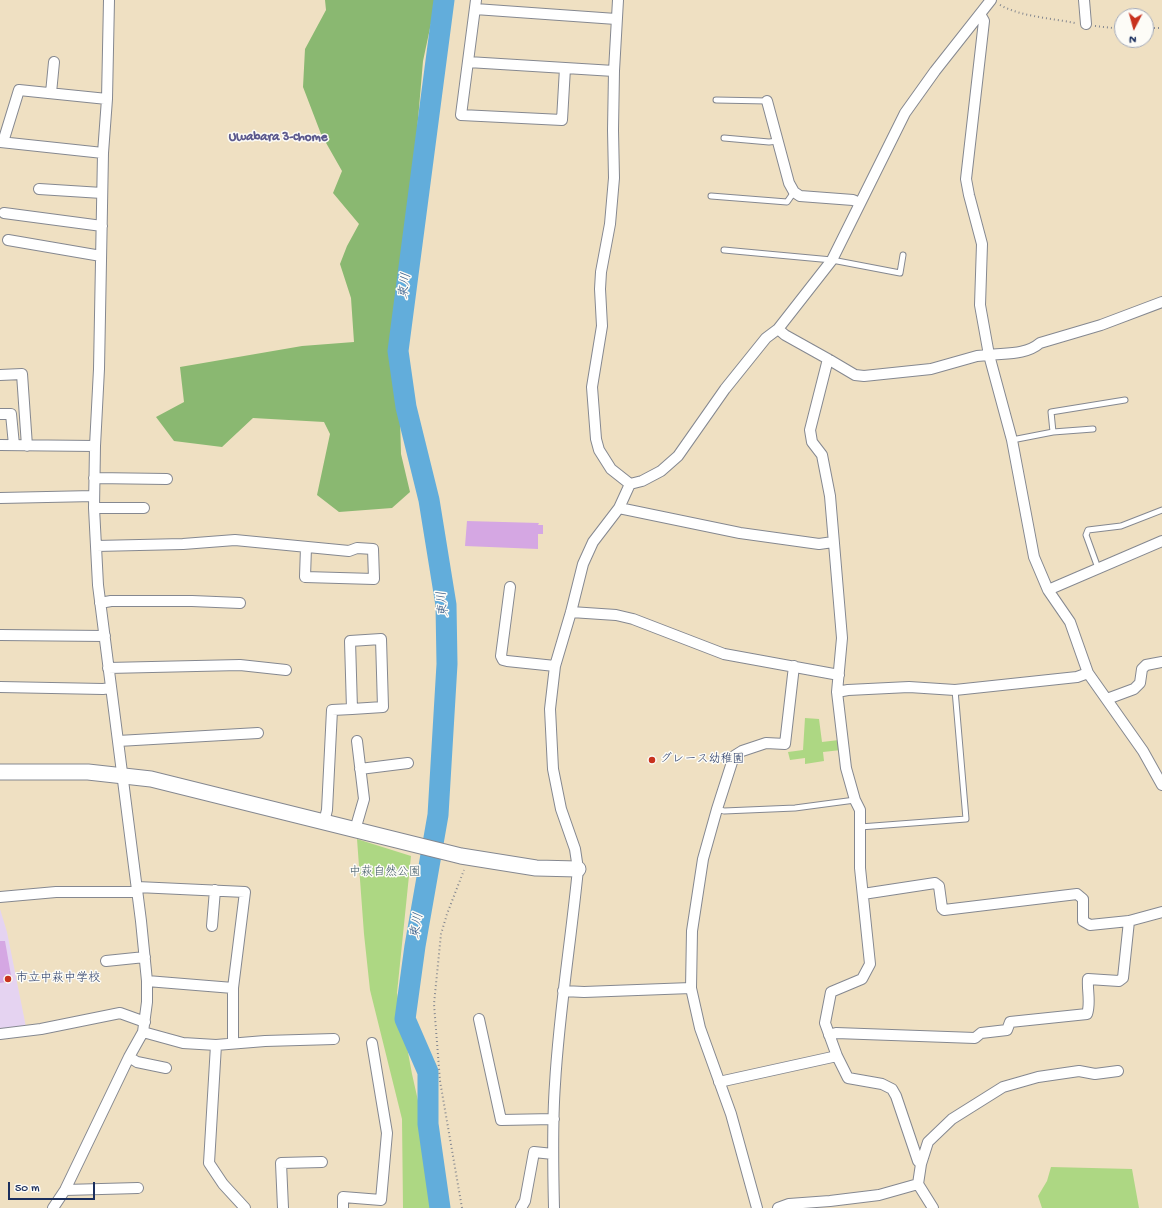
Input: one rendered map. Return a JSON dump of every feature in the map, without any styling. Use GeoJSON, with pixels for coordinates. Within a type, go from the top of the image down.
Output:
{"type":"FeatureCollection","features":[{"type":"Feature","properties":{"kind":"street"},"geometry":{"type":"LineString","coordinates":[[53,1208],[65,1190],[144,1027],[147,1002],[145,957],[98,585],[94,508],[95,446],[99,369],[103,153],[107,99],[109,0]]}},
{"type":"Feature","properties":{"kind":"street"},"geometry":{"type":"LineString","coordinates":[[618,0],[614,71],[614,178],[610,224],[601,272],[601,333],[592,387],[596,439],[599,450],[611,469],[630,484]]}},
{"type":"Feature","properties":{"kind":"street"},"geometry":{"type":"LineString","coordinates":[[1084,0],[1086,24]]}},
{"type":"Feature","properties":{"kind":"street"},"geometry":{"type":"LineString","coordinates":[[630,484],[642,481],[661,471],[678,456],[725,389],[766,338],[778,330],[832,260],[906,112],[935,71],[980,14],[994,1]]}},
{"type":"Feature","properties":{"kind":"street"},"geometry":{"type":"LineString","coordinates":[[565,68],[562,120],[461,115],[476,5],[616,19]]}},
{"type":"Feature","properties":{"kind":"street"},"geometry":{"type":"LineString","coordinates":[[980,14],[984,21],[966,179],[982,244],[980,305],[989,355],[1012,440],[1034,558],[1048,590],[1070,622],[1088,673],[1143,751],[1162,785]]}},
{"type":"Feature","properties":{"kind":"street"},"geometry":{"type":"LineString","coordinates":[[51,93],[54,62]]}},
{"type":"Feature","properties":{"kind":"street"},"geometry":{"type":"LineString","coordinates":[[468,62],[614,71]]}},
{"type":"Feature","properties":{"kind":"street"},"geometry":{"type":"LineString","coordinates":[[103,153],[1,142],[19,90],[107,99]]}},
{"type":"Feature","properties":{"kind":"street"},"geometry":{"type":"LineString","coordinates":[[767,101],[790,183],[794,192],[800,196],[853,200],[860,203]]}},
{"type":"Feature","properties":{"kind":"street"},"geometry":{"type":"LineString","coordinates":[[39,189],[102,193]]}},
{"type":"Feature","properties":{"kind":"street"},"geometry":{"type":"LineString","coordinates":[[4,213],[102,226]]}},
{"type":"Feature","properties":{"kind":"street"},"geometry":{"type":"LineString","coordinates":[[8,240],[101,256]]}},
{"type":"Feature","properties":{"kind":"street"},"geometry":{"type":"LineString","coordinates":[[778,330],[784,335],[828,358],[855,375],[864,376],[931,369],[978,356],[1024,352],[1034,349],[1040,343],[1101,325],[1162,302]]}},
{"type":"Feature","properties":{"kind":"street"},"geometry":{"type":"LineString","coordinates":[[828,358],[810,430],[812,442],[822,455],[830,496],[842,638],[837,692],[846,768],[855,800],[860,810],[860,868],[870,964],[862,979],[831,992],[825,1023],[837,1056],[848,1078],[882,1084],[892,1089],[896,1096],[918,1161],[921,1164]]}},
{"type":"Feature","properties":{"kind":"street"},"geometry":{"type":"LineString","coordinates":[[0,375],[22,374],[27,446]]}},
{"type":"Feature","properties":{"kind":"street"},"geometry":{"type":"LineString","coordinates":[[0,414],[11,414],[14,445]]}},
{"type":"Feature","properties":{"kind":"street"},"geometry":{"type":"LineString","coordinates":[[0,445],[95,446]]}},
{"type":"Feature","properties":{"kind":"street"},"geometry":{"type":"LineString","coordinates":[[94,478],[167,479]]}},
{"type":"Feature","properties":{"kind":"street"},"geometry":{"type":"LineString","coordinates":[[554,1208],[553,1154],[555,1084],[563,991],[578,869],[575,849],[561,809],[553,769],[550,709],[555,666],[583,564],[594,542],[619,508],[630,484]]}},
{"type":"Feature","properties":{"kind":"street"},"geometry":{"type":"LineString","coordinates":[[0,498],[94,496]]}},
{"type":"Feature","properties":{"kind":"street"},"geometry":{"type":"LineString","coordinates":[[94,508],[144,508]]}},
{"type":"Feature","properties":{"kind":"street"},"geometry":{"type":"LineString","coordinates":[[619,508],[740,533],[819,544],[833,542]]}},
{"type":"Feature","properties":{"kind":"street"},"geometry":{"type":"LineString","coordinates":[[96,546],[183,544],[235,540],[349,551],[357,548],[373,549],[374,579],[305,577],[306,547]]}},
{"type":"Feature","properties":{"kind":"street"},"geometry":{"type":"LineString","coordinates":[[1048,590],[1162,541]]}},
{"type":"Feature","properties":{"kind":"street"},"geometry":{"type":"LineString","coordinates":[[510,587],[501,656],[503,660],[555,666]]}},
{"type":"Feature","properties":{"kind":"street"},"geometry":{"type":"LineString","coordinates":[[100,602],[192,601],[240,603]]}},
{"type":"Feature","properties":{"kind":"street"},"geometry":{"type":"LineString","coordinates":[[571,612],[633,619],[724,654],[839,675]]}},
{"type":"Feature","properties":{"kind":"street"},"geometry":{"type":"LineString","coordinates":[[0,635],[104,636]]}},
{"type":"Feature","properties":{"kind":"street"},"geometry":{"type":"LineString","coordinates":[[324,822],[327,810],[332,710],[383,707],[381,639],[350,641],[352,708]]}},
{"type":"Feature","properties":{"kind":"street"},"geometry":{"type":"LineString","coordinates":[[1107,699],[1134,689],[1140,683],[1142,669],[1146,665],[1162,662]]}},
{"type":"Feature","properties":{"kind":"street"},"geometry":{"type":"LineString","coordinates":[[108,668],[240,665],[286,670]]}},
{"type":"Feature","properties":{"kind":"street"},"geometry":{"type":"LineString","coordinates":[[757,1208],[731,1114],[700,1028],[691,988],[692,931],[703,859],[734,756],[742,751],[766,743],[785,744],[794,666]]}},
{"type":"Feature","properties":{"kind":"street"},"geometry":{"type":"LineString","coordinates":[[837,692],[848,690],[909,687],[955,690],[1077,677],[1088,673]]}},
{"type":"Feature","properties":{"kind":"street"},"geometry":{"type":"LineString","coordinates":[[0,687],[111,688]]}},
{"type":"Feature","properties":{"kind":"street"},"geometry":{"type":"LineString","coordinates":[[118,741],[258,733]]}},
{"type":"Feature","properties":{"kind":"street"},"geometry":{"type":"LineString","coordinates":[[355,830],[364,799],[357,741]]}},
{"type":"Feature","properties":{"kind":"street"},"geometry":{"type":"LineString","coordinates":[[360,769],[408,763]]}},
{"type":"Feature","properties":{"kind":"street"},"geometry":{"type":"LineString","coordinates":[[0,772],[88,772],[151,779],[465,856],[536,868],[578,869]]}},
{"type":"Feature","properties":{"kind":"street"},"geometry":{"type":"LineString","coordinates":[[863,894],[935,883],[939,886],[942,908],[944,910],[1077,894],[1083,899],[1083,921],[1090,925],[1130,921],[1162,912]]}},
{"type":"Feature","properties":{"kind":"street"},"geometry":{"type":"LineString","coordinates":[[0,897],[56,892],[137,889],[245,892],[233,988],[233,1043]]}},
{"type":"Feature","properties":{"kind":"street"},"geometry":{"type":"LineString","coordinates":[[212,926],[215,890]]}},
{"type":"Feature","properties":{"kind":"street"},"geometry":{"type":"LineString","coordinates":[[830,1035],[836,1033],[975,1038],[981,1033],[1007,1030],[1010,1022],[1087,1014],[1090,1007],[1088,979],[1119,981],[1123,978],[1130,921]]}},
{"type":"Feature","properties":{"kind":"street"},"geometry":{"type":"LineString","coordinates":[[106,961],[145,957]]}},
{"type":"Feature","properties":{"kind":"street"},"geometry":{"type":"LineString","coordinates":[[147,981],[233,988]]}},
{"type":"Feature","properties":{"kind":"street"},"geometry":{"type":"LineString","coordinates":[[563,991],[584,992],[691,988]]}},
{"type":"Feature","properties":{"kind":"street"},"geometry":{"type":"LineString","coordinates":[[0,1034],[41,1029],[120,1013],[144,1027],[183,1043],[216,1045],[265,1041],[334,1039]]}},
{"type":"Feature","properties":{"kind":"street"},"geometry":{"type":"LineString","coordinates":[[479,1019],[501,1120],[554,1119]]}},
{"type":"Feature","properties":{"kind":"street"},"geometry":{"type":"LineString","coordinates":[[343,1208],[343,1197],[381,1200],[387,1133],[372,1043]]}},
{"type":"Feature","properties":{"kind":"street"},"geometry":{"type":"LineString","coordinates":[[216,1045],[210,1163],[223,1184],[245,1208]]}},
{"type":"Feature","properties":{"kind":"street"},"geometry":{"type":"LineString","coordinates":[[719,1082],[837,1056]]}},
{"type":"Feature","properties":{"kind":"street"},"geometry":{"type":"LineString","coordinates":[[129,1057],[137,1062],[166,1068]]}},
{"type":"Feature","properties":{"kind":"street"},"geometry":{"type":"LineString","coordinates":[[932,1208],[918,1184],[921,1164],[928,1142],[952,1119],[1003,1087],[1038,1077],[1079,1071],[1095,1074],[1118,1071]]}},
{"type":"Feature","properties":{"kind":"street"},"geometry":{"type":"LineString","coordinates":[[521,1208],[525,1201],[534,1152],[553,1154]]}},
{"type":"Feature","properties":{"kind":"street"},"geometry":{"type":"LineString","coordinates":[[283,1208],[281,1163],[322,1162]]}},
{"type":"Feature","properties":{"kind":"street"},"geometry":{"type":"LineString","coordinates":[[778,1208],[790,1204],[879,1195],[918,1184]]}},
{"type":"Feature","properties":{"kind":"street"},"geometry":{"type":"LineString","coordinates":[[65,1190],[138,1188]]}},
{"type":"Feature","properties":{"kind":"lane"},"geometry":{"type":"LineString","coordinates":[[716,100],[767,101]]}},
{"type":"Feature","properties":{"kind":"lane"},"geometry":{"type":"LineString","coordinates":[[724,138],[769,142],[779,141]]}},
{"type":"Feature","properties":{"kind":"lane"},"geometry":{"type":"LineString","coordinates":[[711,196],[787,202],[794,192]]}},
{"type":"Feature","properties":{"kind":"lane"},"geometry":{"type":"LineString","coordinates":[[724,250],[832,260],[900,273],[903,255]]}},
{"type":"Feature","properties":{"kind":"lane"},"geometry":{"type":"LineString","coordinates":[[1053,432],[1052,412],[1125,400]]}},
{"type":"Feature","properties":{"kind":"lane"},"geometry":{"type":"LineString","coordinates":[[1012,440],[1053,432],[1093,428]]}},
{"type":"Feature","properties":{"kind":"lane"},"geometry":{"type":"LineString","coordinates":[[1098,568],[1086,535],[1088,530],[1122,526],[1162,510]]}},
{"type":"Feature","properties":{"kind":"lane"},"geometry":{"type":"LineString","coordinates":[[860,827],[966,819],[955,690]]}},
{"type":"Feature","properties":{"kind":"lane"},"geometry":{"type":"LineString","coordinates":[[717,809],[724,811],[795,808],[855,800]]}},
{"type":"Feature","properties":{"kind":"path"},"geometry":{"type":"LineString","coordinates":[[994,1],[1006,8],[1024,14],[1114,28]]}},
{"type":"Feature","properties":{"kind":"path"},"geometry":{"type":"LineString","coordinates":[[462,1208],[440,1081],[434,1004],[441,934],[465,856]]}},
{"type":"Feature","properties":{"kind":"shaded area","name":"市立中萩中学校"},"geometry":{"type":"Polygon","coordinates":[[[0,909],[7,932],[26,1027],[0,1032],[0,909]]]}},
{"type":"Feature","properties":{"kind":"green space"},"geometry":{"type":"Polygon","coordinates":[[[325,0],[436,0],[423,61],[416,143],[397,312],[401,454],[410,492],[392,508],[339,512],[317,495],[330,434],[324,422],[253,418],[222,447],[174,441],[156,417],[184,402],[180,367],[302,346],[354,342],[351,298],[340,264],[347,246],[359,224],[333,193],[342,171],[321,134],[303,87],[305,49],[326,10],[325,0]]]}},
{"type":"Feature","properties":{"kind":"green space"},"geometry":{"type":"Polygon","coordinates":[[[805,718],[819,719],[822,742],[839,740],[841,750],[823,752],[824,761],[805,764],[805,758],[790,760],[788,752],[803,750],[805,718]]]}},
{"type":"Feature","properties":{"kind":"green space","name":"中萩自然公園"},"geometry":{"type":"Polygon","coordinates":[[[357,839],[411,856],[397,993],[412,1074],[430,1154],[435,1208],[403,1208],[402,1119],[370,990],[357,839]]]}},
{"type":"Feature","properties":{"kind":"green space"},"geometry":{"type":"Polygon","coordinates":[[[1051,1167],[1132,1169],[1139,1208],[1042,1208],[1038,1196],[1047,1181],[1051,1167]]]}},
{"type":"Feature","properties":{"kind":"building"},"geometry":{"type":"Polygon","coordinates":[[[467,521],[539,523],[538,525],[543,525],[543,534],[538,534],[538,549],[465,546],[467,521]]]}},
{"type":"Feature","properties":{"kind":"building"},"geometry":{"type":"Polygon","coordinates":[[[0,941],[5,941],[12,981],[0,983],[0,941]]]}},
{"type":"Feature","properties":{"kind":"waterway","name":"東川"},"geometry":{"type":"LineString","coordinates":[[440,1208],[428,1124],[428,1072],[405,1019],[415,946],[438,815],[447,664],[446,605],[429,500],[406,407],[398,351],[444,0]]}},
{"type":"Feature","properties":{"kind":"place","name":"グレース幼稚園"},"geometry":{"type":"Point","coordinates":[652,760]}},
{"type":"Feature","properties":{"kind":"place","name":"市立中萩中学校"},"geometry":{"type":"Point","coordinates":[8,979]}},
{"type":"Feature","properties":{"kind":"district","name":"Uwabara 3-chome"},"geometry":{"type":"Point","coordinates":[278,138]}}]}
